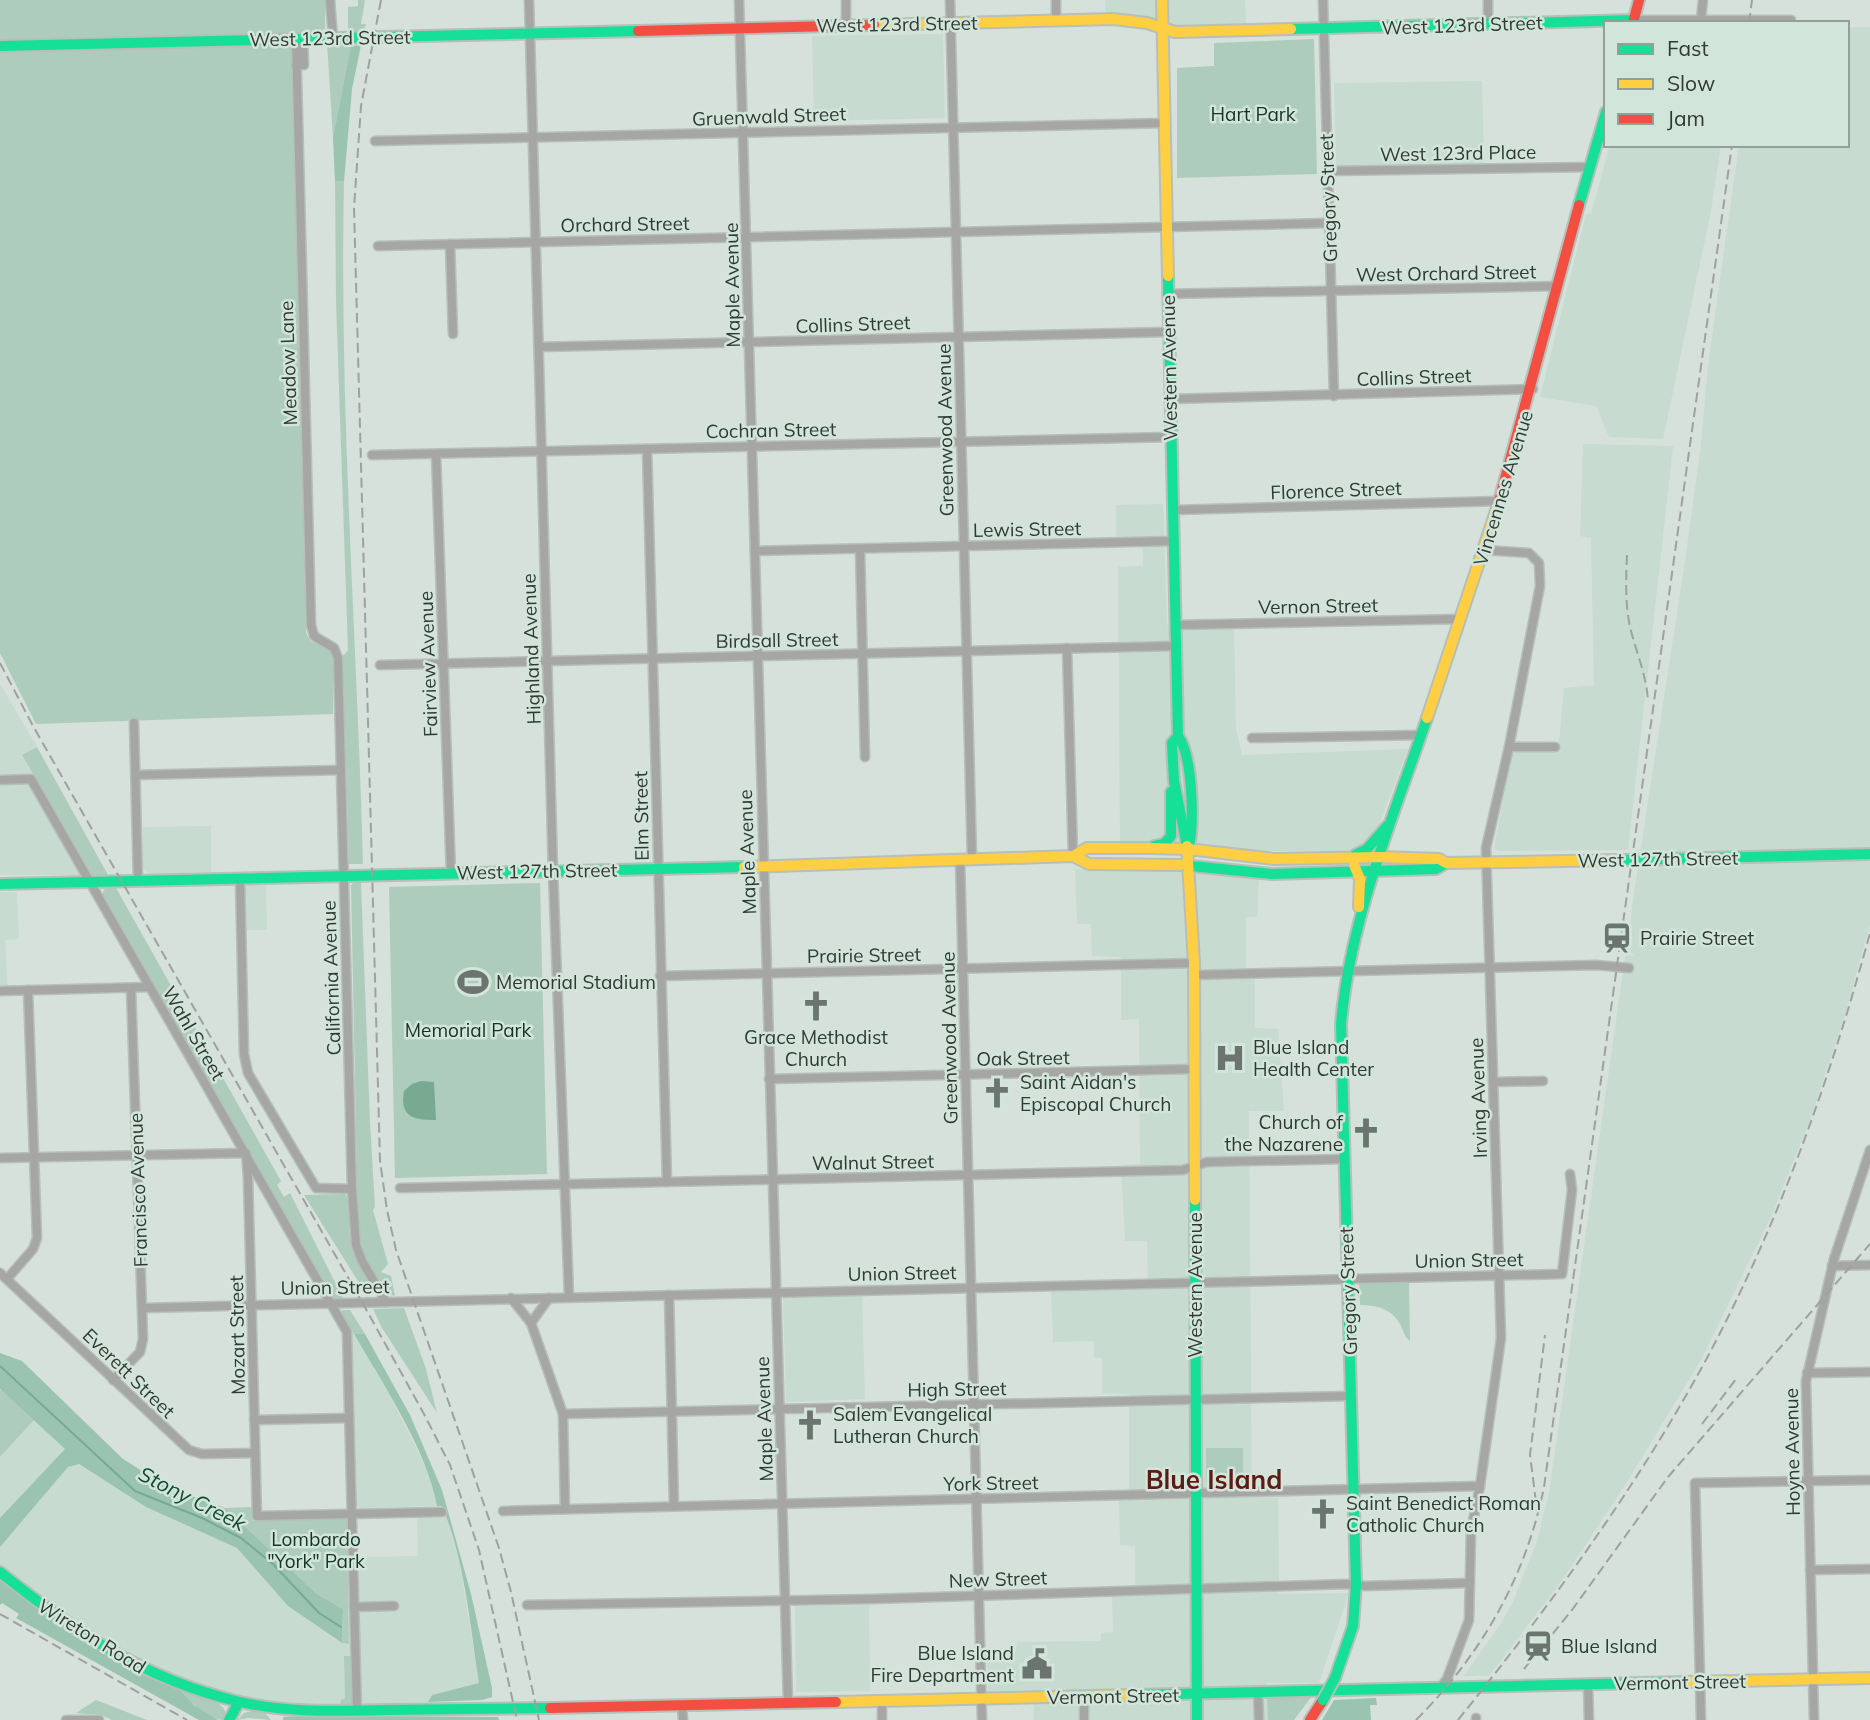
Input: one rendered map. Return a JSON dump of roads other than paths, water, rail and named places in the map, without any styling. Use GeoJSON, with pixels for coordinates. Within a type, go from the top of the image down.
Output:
{"type":"FeatureCollection","features":[{"type":"Feature","properties":{"kind":"main road","name":"Western Avenue"},"geometry":{"type":"LineString","coordinates":[[1161,0],[1178,736],[1184,744],[1194,828],[1188,849]]}},
{"type":"Feature","properties":{"kind":"main road"},"geometry":{"type":"LineString","coordinates":[[1634,21],[1639,0]]}},
{"type":"Feature","properties":{"kind":"main road","name":"West 123rd Street"},"geometry":{"type":"LineString","coordinates":[[0,46],[1113,19],[1147,23],[1175,32],[1604,22]]}},
{"type":"Feature","properties":{"kind":"main road","name":"Vincennes Avenue"},"geometry":{"type":"LineString","coordinates":[[1380,857],[1500,501],[1604,118]]}},
{"type":"Feature","properties":{"kind":"main road","name":"Western Avenue"},"geometry":{"type":"LineString","coordinates":[[1178,736],[1172,743],[1174,781],[1188,849],[1194,969],[1197,1720]]}},
{"type":"Feature","properties":{"kind":"main road"},"geometry":{"type":"LineString","coordinates":[[1148,848],[1164,844],[1171,836],[1171,791],[1174,781]]}},
{"type":"Feature","properties":{"kind":"main road"},"geometry":{"type":"LineString","coordinates":[[1359,924],[1360,879],[1350,858],[1367,849],[1392,819]]}},
{"type":"Feature","properties":{"kind":"main road","name":"West 127th Street"},"geometry":{"type":"LineString","coordinates":[[0,884],[658,869],[1073,856],[1087,848],[1188,849],[1275,859],[1439,859],[1446,863],[1870,854]]}},
{"type":"Feature","properties":{"kind":"main road","name":"West 127th Street"},"geometry":{"type":"LineString","coordinates":[[1073,856],[1089,864],[1189,864],[1272,874],[1436,869],[1446,863]]}},
{"type":"Feature","properties":{"kind":"main road","name":"Gregory Street"},"geometry":{"type":"LineString","coordinates":[[1310,1720],[1335,1678],[1353,1626],[1356,1585],[1341,1024],[1348,971],[1359,924],[1380,857]]}},
{"type":"Feature","properties":{"kind":"main road","name":"Wireton Road"},"geometry":{"type":"LineString","coordinates":[[0,1572],[58,1619],[122,1658],[183,1685],[239,1702],[298,1711],[357,1711]]}},
{"type":"Feature","properties":{"kind":"main road","name":"Vermont Street"},"geometry":{"type":"LineString","coordinates":[[357,1711],[1870,1678]]}},
{"type":"Feature","properties":{"kind":"main road"},"geometry":{"type":"LineString","coordinates":[[229,1720],[239,1702]]}},
{"type":"Feature","properties":{"kind":"street"},"geometry":{"type":"LineString","coordinates":[[330,0],[332,38]]}},
{"type":"Feature","properties":{"kind":"street","name":"Highland Avenue"},"geometry":{"type":"LineString","coordinates":[[529,0],[553,871],[569,1297]]}},
{"type":"Feature","properties":{"kind":"street","name":"Maple Avenue"},"geometry":{"type":"LineString","coordinates":[[740,0],[788,1703]]}},
{"type":"Feature","properties":{"kind":"street"},"geometry":{"type":"LineString","coordinates":[[846,0],[846,25]]}},
{"type":"Feature","properties":{"kind":"street","name":"Greenwood Avenue"},"geometry":{"type":"LineString","coordinates":[[950,0],[972,859]]}},
{"type":"Feature","properties":{"kind":"street"},"geometry":{"type":"LineString","coordinates":[[1056,0],[1056,20]]}},
{"type":"Feature","properties":{"kind":"street","name":"Gregory Street"},"geometry":{"type":"LineString","coordinates":[[1323,0],[1334,396]]}},
{"type":"Feature","properties":{"kind":"street"},"geometry":{"type":"LineString","coordinates":[[1488,0],[1488,24]]}},
{"type":"Feature","properties":{"kind":"street"},"geometry":{"type":"LineString","coordinates":[[1701,19],[1703,0]]}},
{"type":"Feature","properties":{"kind":"street","name":"West 123rd Street"},"geometry":{"type":"LineString","coordinates":[[1656,21],[1791,20]]}},
{"type":"Feature","properties":{"kind":"street","name":"Meadow Lane"},"geometry":{"type":"LineString","coordinates":[[299,39],[311,625],[312,633],[317,639],[334,648]]}},
{"type":"Feature","properties":{"kind":"street","name":"Gruenwald Street"},"geometry":{"type":"LineString","coordinates":[[375,141],[1164,123]]}},
{"type":"Feature","properties":{"kind":"street","name":"West 123rd Place"},"geometry":{"type":"LineString","coordinates":[[1328,172],[1589,167]]}},
{"type":"Feature","properties":{"kind":"street"},"geometry":{"type":"LineString","coordinates":[[956,232],[1329,223]]}},
{"type":"Feature","properties":{"kind":"street","name":"Orchard Street"},"geometry":{"type":"LineString","coordinates":[[378,246],[956,232]]}},
{"type":"Feature","properties":{"kind":"street"},"geometry":{"type":"LineString","coordinates":[[450,244],[453,334]]}},
{"type":"Feature","properties":{"kind":"street","name":"West Orchard Street"},"geometry":{"type":"LineString","coordinates":[[1167,294],[1558,286]]}},
{"type":"Feature","properties":{"kind":"street","name":"Collins Street"},"geometry":{"type":"LineString","coordinates":[[538,347],[1168,332]]}},
{"type":"Feature","properties":{"kind":"street","name":"Collins Street"},"geometry":{"type":"LineString","coordinates":[[1170,399],[1532,390]]}},
{"type":"Feature","properties":{"kind":"street","name":"Cochran Street"},"geometry":{"type":"LineString","coordinates":[[372,455],[1170,437]]}},
{"type":"Feature","properties":{"kind":"street","name":"Elm Street"},"geometry":{"type":"LineString","coordinates":[[646,449],[667,1182]]}},
{"type":"Feature","properties":{"kind":"street","name":"Fairview Avenue"},"geometry":{"type":"LineString","coordinates":[[436,454],[450,873]]}},
{"type":"Feature","properties":{"kind":"street","name":"Florence Street"},"geometry":{"type":"LineString","coordinates":[[1172,510],[1500,501]]}},
{"type":"Feature","properties":{"kind":"street","name":"Lewis Street"},"geometry":{"type":"LineString","coordinates":[[755,551],[1173,541]]}},
{"type":"Feature","properties":{"kind":"street"},"geometry":{"type":"LineString","coordinates":[[860,549],[865,757]]}},
{"type":"Feature","properties":{"kind":"street","name":"Irving Avenue"},"geometry":{"type":"LineString","coordinates":[[1440,1688],[1447,1679],[1466,1633],[1471,1606],[1471,1531],[1501,1338],[1486,848],[1538,606],[1540,570],[1537,559],[1529,553],[1484,550]]}},
{"type":"Feature","properties":{"kind":"street","name":"Vernon Street"},"geometry":{"type":"LineString","coordinates":[[1175,625],[1461,619]]}},
{"type":"Feature","properties":{"kind":"street","name":"Birdsall Street"},"geometry":{"type":"LineString","coordinates":[[380,665],[1176,646]]}},
{"type":"Feature","properties":{"kind":"street","name":"California Avenue"},"geometry":{"type":"LineString","coordinates":[[334,648],[339,661],[352,1189],[356,1245],[362,1261],[386,1301]]}},
{"type":"Feature","properties":{"kind":"street"},"geometry":{"type":"LineString","coordinates":[[1067,648],[1073,856]]}},
{"type":"Feature","properties":{"kind":"street"},"geometry":{"type":"LineString","coordinates":[[134,723],[138,881]]}},
{"type":"Feature","properties":{"kind":"street"},"geometry":{"type":"LineString","coordinates":[[1252,738],[1420,735]]}},
{"type":"Feature","properties":{"kind":"street"},"geometry":{"type":"LineString","coordinates":[[1509,747],[1555,747]]}},
{"type":"Feature","properties":{"kind":"street"},"geometry":{"type":"LineString","coordinates":[[136,775],[341,770]]}},
{"type":"Feature","properties":{"kind":"street","name":"Wahl Street"},"geometry":{"type":"LineString","coordinates":[[0,780],[31,779],[330,1303]]}},
{"type":"Feature","properties":{"kind":"street","name":"Greenwood Avenue"},"geometry":{"type":"LineString","coordinates":[[960,859],[982,1720]]}},
{"type":"Feature","properties":{"kind":"street"},"geometry":{"type":"LineString","coordinates":[[240,878],[246,1067],[316,1188],[352,1189]]}},
{"type":"Feature","properties":{"kind":"street","name":"Prairie Street"},"geometry":{"type":"LineString","coordinates":[[660,976],[962,968],[1348,971],[1596,965],[1629,968]]}},
{"type":"Feature","properties":{"kind":"street"},"geometry":{"type":"LineString","coordinates":[[0,991],[150,987]]}},
{"type":"Feature","properties":{"kind":"street","name":"Francisco Avenue"},"geometry":{"type":"LineString","coordinates":[[113,1380],[143,1346],[131,988]]}},
{"type":"Feature","properties":{"kind":"street"},"geometry":{"type":"LineString","coordinates":[[4,1276],[33,1250],[36,1242],[28,990]]}},
{"type":"Feature","properties":{"kind":"street","name":"Oak Street"},"geometry":{"type":"LineString","coordinates":[[769,1079],[1194,1069]]}},
{"type":"Feature","properties":{"kind":"street"},"geometry":{"type":"LineString","coordinates":[[1493,1082],[1543,1081]]}},
{"type":"Feature","properties":{"kind":"street","name":"Hoyne Avenue"},"geometry":{"type":"LineString","coordinates":[[1814,1720],[1807,1373],[1832,1266],[1868,1164],[1870,1150]]}},
{"type":"Feature","properties":{"kind":"street"},"geometry":{"type":"LineString","coordinates":[[0,1158],[246,1153]]}},
{"type":"Feature","properties":{"kind":"street","name":"Mozart Street"},"geometry":{"type":"LineString","coordinates":[[246,1153],[257,1516],[352,1513]]}},
{"type":"Feature","properties":{"kind":"street","name":"Walnut Street"},"geometry":{"type":"LineString","coordinates":[[400,1188],[1183,1170],[1207,1162],[1345,1159]]}},
{"type":"Feature","properties":{"kind":"street","name":"Union Street"},"geometry":{"type":"LineString","coordinates":[[143,1308],[1562,1274],[1572,1190],[1570,1174]]}},
{"type":"Feature","properties":{"kind":"street"},"geometry":{"type":"LineString","coordinates":[[1832,1266],[1870,1265]]}},
{"type":"Feature","properties":{"kind":"street","name":"Everett Street"},"geometry":{"type":"LineString","coordinates":[[4,1276],[189,1450],[202,1454],[255,1453]]}},
{"type":"Feature","properties":{"kind":"street"},"geometry":{"type":"LineString","coordinates":[[669,1294],[674,1506]]}},
{"type":"Feature","properties":{"kind":"street"},"geometry":{"type":"LineString","coordinates":[[531,1323],[550,1297]]}},
{"type":"Feature","properties":{"kind":"street"},"geometry":{"type":"LineString","coordinates":[[511,1298],[531,1323],[563,1414],[565,1509]]}},
{"type":"Feature","properties":{"kind":"street"},"geometry":{"type":"LineString","coordinates":[[330,1303],[347,1332],[357,1711]]}},
{"type":"Feature","properties":{"kind":"street"},"geometry":{"type":"LineString","coordinates":[[1807,1373],[1870,1372]]}},
{"type":"Feature","properties":{"kind":"street","name":"High Street"},"geometry":{"type":"LineString","coordinates":[[563,1414],[1351,1396]]}},
{"type":"Feature","properties":{"kind":"street"},"geometry":{"type":"LineString","coordinates":[[254,1420],[349,1418]]}},
{"type":"Feature","properties":{"kind":"street"},"geometry":{"type":"LineString","coordinates":[[1701,1720],[1695,1483],[1870,1480]]}},
{"type":"Feature","properties":{"kind":"street","name":"York Street"},"geometry":{"type":"LineString","coordinates":[[503,1511],[1480,1486]]}},
{"type":"Feature","properties":{"kind":"street"},"geometry":{"type":"LineString","coordinates":[[352,1513],[442,1512]]}},
{"type":"Feature","properties":{"kind":"street"},"geometry":{"type":"LineString","coordinates":[[1810,1570],[1870,1569]]}},
{"type":"Feature","properties":{"kind":"street","name":"New Street"},"geometry":{"type":"LineString","coordinates":[[527,1605],[1470,1584]]}},
{"type":"Feature","properties":{"kind":"street"},"geometry":{"type":"LineString","coordinates":[[354,1607],[394,1606]]}},
{"type":"Feature","properties":{"kind":"street"},"geometry":{"type":"LineString","coordinates":[[1588,1684],[1589,1720]]}},
{"type":"Feature","properties":{"kind":"street"},"geometry":{"type":"LineString","coordinates":[[1258,1692],[1259,1720]]}},
{"type":"Feature","properties":{"kind":"street"},"geometry":{"type":"LineString","coordinates":[[1084,1697],[1084,1720]]}},
{"type":"Feature","properties":{"kind":"street"},"geometry":{"type":"LineString","coordinates":[[882,1701],[882,1720]]}},
{"type":"Feature","properties":{"kind":"street"},"geometry":{"type":"LineString","coordinates":[[682,1705],[683,1720]]}},
{"type":"Feature","properties":{"kind":"street"},"geometry":{"type":"LineString","coordinates":[[66,1720],[99,1720]]}},
{"type":"Feature","properties":{"kind":"waterway","name":"Stony Creek"},"geometry":{"type":"LineString","coordinates":[[0,1366],[135,1491],[202,1518],[241,1538],[273,1564],[319,1613],[341,1627]]}},
{"type":"Feature","properties":{"kind":"railway"},"geometry":{"type":"LineString","coordinates":[[381,0],[361,106],[354,208],[380,1161],[396,1250],[499,1548],[539,1720]]}},
{"type":"Feature","properties":{"kind":"railway"},"geometry":{"type":"LineString","coordinates":[[1749,21],[1752,0]]}},
{"type":"Feature","properties":{"kind":"railway"},"geometry":{"type":"LineString","coordinates":[[1416,1720],[1461,1669],[1498,1613],[1526,1552],[1544,1487],[1732,147]]}},
{"type":"Feature","properties":{"kind":"railway"},"geometry":{"type":"LineString","coordinates":[[1627,555],[1628,618],[1648,702]]}},
{"type":"Feature","properties":{"kind":"railway"},"geometry":{"type":"LineString","coordinates":[[0,663],[33,726],[362,1302],[450,1465],[479,1550],[517,1720]]}},
{"type":"Feature","properties":{"kind":"railway"},"geometry":{"type":"LineString","coordinates":[[1458,1720],[1591,1545],[1652,1453],[1707,1358],[1780,1203],[1820,1096],[1870,933]]}},
{"type":"Feature","properties":{"kind":"railway"},"geometry":{"type":"LineString","coordinates":[[1524,1669],[1572,1610],[1668,1477],[1870,1244]]}},
{"type":"Feature","properties":{"kind":"railway"},"geometry":{"type":"LineString","coordinates":[[1536,1502],[1530,1455],[1545,1335]]}},
{"type":"Feature","properties":{"kind":"railway"},"geometry":{"type":"LineString","coordinates":[[1702,1424],[1736,1379]]}},
{"type":"Feature","properties":{"kind":"railway"},"geometry":{"type":"LineString","coordinates":[[0,1614],[187,1720]]}},
{"type":"Feature","properties":{"kind":"place","name":"Prairie Street"},"geometry":{"type":"Point","coordinates":[1617,938]}},
{"type":"Feature","properties":{"kind":"place","name":"Memorial Stadium"},"geometry":{"type":"Point","coordinates":[473,982]}},
{"type":"Feature","properties":{"kind":"place","name":"Grace Methodist Church"},"geometry":{"type":"Point","coordinates":[816,1006]}},
{"type":"Feature","properties":{"kind":"place","name":"Blue Island Health Center"},"geometry":{"type":"Point","coordinates":[1230,1058]}},
{"type":"Feature","properties":{"kind":"place","name":"Saint Aidan's Episcopal Church"},"geometry":{"type":"Point","coordinates":[997,1093]}},
{"type":"Feature","properties":{"kind":"place","name":"Church of the Nazarene"},"geometry":{"type":"Point","coordinates":[1366,1133]}},
{"type":"Feature","properties":{"kind":"place","name":"Salem Evangelical Lutheran Church"},"geometry":{"type":"Point","coordinates":[810,1425]}},
{"type":"Feature","properties":{"kind":"place","name":"Saint Benedict Roman Catholic Church"},"geometry":{"type":"Point","coordinates":[1323,1514]}},
{"type":"Feature","properties":{"kind":"place","name":"Blue Island"},"geometry":{"type":"Point","coordinates":[1538,1646]}},
{"type":"Feature","properties":{"kind":"place","name":"Blue Island Fire Department"},"geometry":{"type":"Point","coordinates":[1037,1664]}},
{"type":"Feature","properties":{"kind":"district","name":"Blue Island"},"geometry":{"type":"Point","coordinates":[1214,1480]}},
{"type":"Feature","properties":{"kind":"park label","name":"Hart Park"},"geometry":{"type":"Point","coordinates":[1253,114]}},
{"type":"Feature","properties":{"kind":"park label","name":"Memorial Park"},"geometry":{"type":"Point","coordinates":[468,1030]}},
{"type":"Feature","properties":{"kind":"park label","name":"Lombardo \"York\" Park"},"geometry":{"type":"Point","coordinates":[316,1550]}}]}
